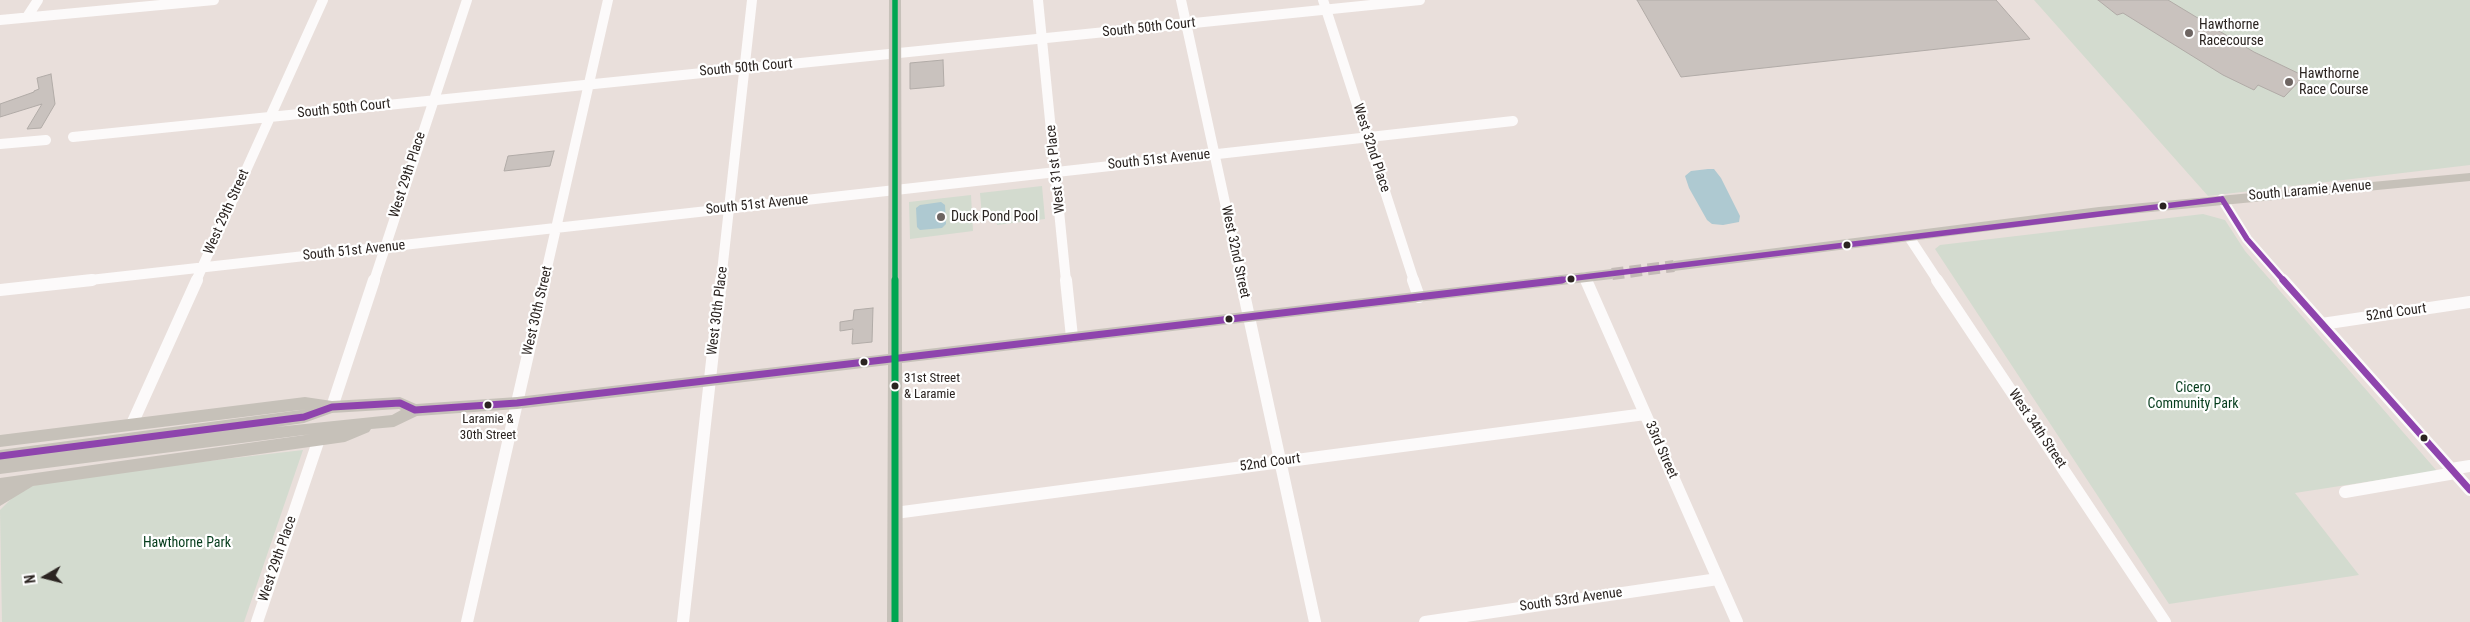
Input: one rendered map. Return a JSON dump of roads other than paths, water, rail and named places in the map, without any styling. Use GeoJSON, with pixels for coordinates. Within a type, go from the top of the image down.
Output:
{"type":"FeatureCollection","features":[{"type":"Feature","properties":{"kind":"main road"},"geometry":{"type":"LineString","coordinates":[[895,622],[896,0]]}},
{"type":"Feature","properties":{"kind":"main road","name":"South Laramie Avenue"},"geometry":{"type":"LineString","coordinates":[[1674,266],[2222,198],[2470,177]]}},
{"type":"Feature","properties":{"kind":"main road"},"geometry":{"type":"LineString","coordinates":[[0,468],[305,429],[374,424],[394,421],[415,410],[516,403],[1612,274]]}},
{"type":"Feature","properties":{"kind":"main road"},"geometry":{"type":"LineString","coordinates":[[0,441],[305,403],[332,407],[400,403],[415,410]]}},
{"type":"Feature","properties":{"kind":"main road"},"geometry":{"type":"LineString","coordinates":[[0,456],[304,417],[332,407]]}},
{"type":"Feature","properties":{"kind":"main road"},"geometry":{"type":"LineString","coordinates":[[0,484],[345,436],[374,424]]}},
{"type":"Feature","properties":{"kind":"main road"},"geometry":{"type":"LineString","coordinates":[[0,499],[21,486],[48,477]]}},
{"type":"Feature","properties":{"kind":"street"},"geometry":{"type":"LineString","coordinates":[[27,17],[38,0]]}},
{"type":"Feature","properties":{"kind":"street"},"geometry":{"type":"LineString","coordinates":[[0,20],[214,0]]}},
{"type":"Feature","properties":{"kind":"street","name":"West 29th Street"},"geometry":{"type":"LineString","coordinates":[[132,424],[323,0]]}},
{"type":"Feature","properties":{"kind":"street","name":"West 29th Place"},"geometry":{"type":"LineString","coordinates":[[332,407],[432,100],[467,0]]}},
{"type":"Feature","properties":{"kind":"street","name":"West 30th Street"},"geometry":{"type":"LineString","coordinates":[[467,622],[608,0]]}},
{"type":"Feature","properties":{"kind":"street","name":"West 30th Place"},"geometry":{"type":"LineString","coordinates":[[683,622],[752,0]]}},
{"type":"Feature","properties":{"kind":"street","name":"West 31st Place"},"geometry":{"type":"LineString","coordinates":[[1038,0],[1072,337]]}},
{"type":"Feature","properties":{"kind":"street","name":"West 32nd Street"},"geometry":{"type":"LineString","coordinates":[[1181,0],[1315,622]]}},
{"type":"Feature","properties":{"kind":"street","name":"South 50th Court"},"geometry":{"type":"LineString","coordinates":[[72,137],[1186,24],[1324,5],[1420,0]]}},
{"type":"Feature","properties":{"kind":"street","name":"West 32nd Place"},"geometry":{"type":"LineString","coordinates":[[1324,5],[1419,296]]}},
{"type":"Feature","properties":{"kind":"street","name":"South 51st Avenue"},"geometry":{"type":"LineString","coordinates":[[0,290],[1513,121]]}},
{"type":"Feature","properties":{"kind":"street"},"geometry":{"type":"LineString","coordinates":[[0,144],[46,140]]}},
{"type":"Feature","properties":{"kind":"street"},"geometry":{"type":"LineString","coordinates":[[2222,198],[2247,239],[2470,490]]}},
{"type":"Feature","properties":{"kind":"street","name":"West 34th Street"},"geometry":{"type":"LineString","coordinates":[[1909,237],[2165,622]]}},
{"type":"Feature","properties":{"kind":"street","name":"33rd Street"},"geometry":{"type":"LineString","coordinates":[[1585,277],[1737,622]]}},
{"type":"Feature","properties":{"kind":"street","name":"52nd Court"},"geometry":{"type":"LineString","coordinates":[[2322,324],[2470,302]]}},
{"type":"Feature","properties":{"kind":"street","name":"52nd Court"},"geometry":{"type":"LineString","coordinates":[[895,513],[1645,414]]}},
{"type":"Feature","properties":{"kind":"street","name":"West 29th Place"},"geometry":{"type":"LineString","coordinates":[[257,622],[319,440]]}},
{"type":"Feature","properties":{"kind":"street"},"geometry":{"type":"LineString","coordinates":[[2345,492],[2470,466]]}},
{"type":"Feature","properties":{"kind":"street","name":"South 53rd Avenue"},"geometry":{"type":"LineString","coordinates":[[1424,622],[1718,579]]}},
{"type":"Feature","properties":{"kind":"water"},"geometry":{"type":"Polygon","coordinates":[[[1714,169],[1721,178],[1740,216],[1739,222],[1723,225],[1712,224],[1707,220],[1689,188],[1685,176],[1691,171],[1714,169]]]}},
{"type":"Feature","properties":{"kind":"water"},"geometry":{"type":"Polygon","coordinates":[[[941,202],[945,205],[946,224],[942,228],[920,230],[917,227],[916,208],[920,205],[941,202]]]}},
{"type":"Feature","properties":{"kind":"tunnel"},"geometry":{"type":"LineString","coordinates":[[1612,274],[1674,266]]}},
{"type":"Feature","properties":{"kind":"place","name":"Hawthorne Racecourse"},"geometry":{"type":"Point","coordinates":[2189,33]}},
{"type":"Feature","properties":{"kind":"place","name":"Hawthorne Race Course"},"geometry":{"type":"Point","coordinates":[2289,82]}},
{"type":"Feature","properties":{"kind":"place","name":"Duck Pond Pool"},"geometry":{"type":"Point","coordinates":[941,217]}},
{"type":"Feature","properties":{"kind":"place","name":"31st Street & Laramie"},"geometry":{"type":"Point","coordinates":[895,386]}},
{"type":"Feature","properties":{"kind":"place","name":"Laramie & 30th Street"},"geometry":{"type":"Point","coordinates":[488,405]}},
{"type":"Feature","properties":{"kind":"park label","name":"Cicero Community Park"},"geometry":{"type":"Point","coordinates":[2193,396]}},
{"type":"Feature","properties":{"kind":"park label","name":"Hawthorne Park"},"geometry":{"type":"Point","coordinates":[187,543]}}]}
